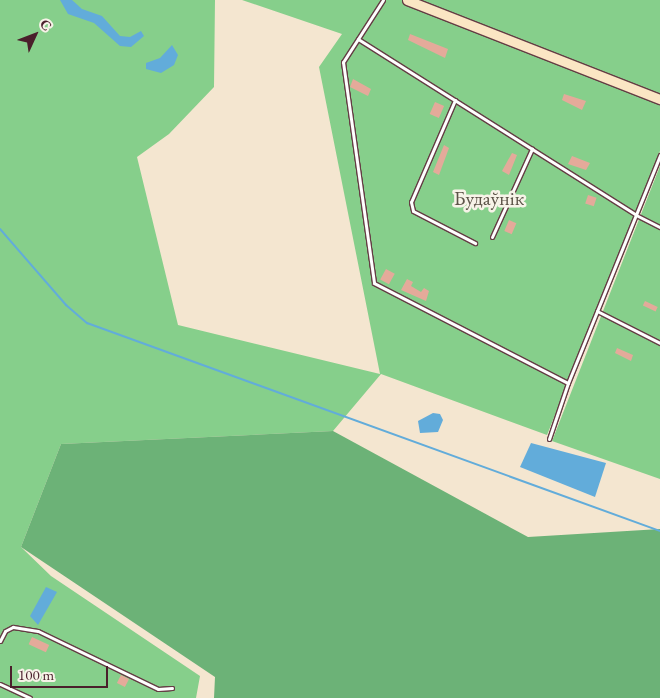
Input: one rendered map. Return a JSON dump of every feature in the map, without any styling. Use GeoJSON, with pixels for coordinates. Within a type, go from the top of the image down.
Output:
{"type":"FeatureCollection","features":[{"type":"Feature","properties":{"kind":"street"},"geometry":{"type":"LineString","coordinates":[[407,0],[660,99]]}},
{"type":"Feature","properties":{"kind":"lane"},"geometry":{"type":"LineString","coordinates":[[383,0],[343,62],[374,283],[568,382]]}},
{"type":"Feature","properties":{"kind":"lane"},"geometry":{"type":"LineString","coordinates":[[358,39],[636,215],[660,226]]}},
{"type":"Feature","properties":{"kind":"lane"},"geometry":{"type":"LineString","coordinates":[[454,100],[411,202],[413,211],[475,243]]}},
{"type":"Feature","properties":{"kind":"lane"},"geometry":{"type":"LineString","coordinates":[[492,237],[532,149]]}},
{"type":"Feature","properties":{"kind":"lane"},"geometry":{"type":"LineString","coordinates":[[549,439],[568,382],[660,155]]}},
{"type":"Feature","properties":{"kind":"lane"},"geometry":{"type":"LineString","coordinates":[[597,311],[660,343]]}},
{"type":"Feature","properties":{"kind":"lane"},"geometry":{"type":"LineString","coordinates":[[0,641],[5,631],[13,627],[38,631],[158,688],[172,688]]}},
{"type":"Feature","properties":{"kind":"lane"},"geometry":{"type":"LineString","coordinates":[[0,684],[30,698]]}},
{"type":"Feature","properties":{"kind":"green space","name":"Будаўнік"},"geometry":{"type":"Polygon","coordinates":[[[0,0],[215,0],[214,87],[169,134],[137,157],[178,325],[380,374],[319,67],[342,34],[242,0],[660,0],[660,151],[547,435],[381,374],[333,431],[61,444],[21,547],[51,576],[200,676],[196,698],[0,698],[0,0]]]}},
{"type":"Feature","properties":{"kind":"green space"},"geometry":{"type":"Polygon","coordinates":[[[660,166],[660,479],[552,441],[660,166]]]}},
{"type":"Feature","properties":{"kind":"green space"},"geometry":{"type":"Polygon","coordinates":[[[333,431],[528,537],[660,529],[660,698],[214,698],[215,677],[21,547],[61,444],[333,431]]]}},
{"type":"Feature","properties":{"kind":"water"},"geometry":{"type":"Polygon","coordinates":[[[60,0],[72,0],[82,9],[102,16],[120,36],[130,37],[141,31],[144,36],[131,47],[120,46],[94,23],[68,14],[60,0]]]}},
{"type":"Feature","properties":{"kind":"water"},"geometry":{"type":"Polygon","coordinates":[[[172,45],[178,55],[174,65],[161,73],[146,69],[146,63],[160,58],[172,45]]]}},
{"type":"Feature","properties":{"kind":"water"},"geometry":{"type":"Polygon","coordinates":[[[433,413],[440,414],[443,420],[438,432],[420,433],[418,421],[433,413]]]}},
{"type":"Feature","properties":{"kind":"water"},"geometry":{"type":"Polygon","coordinates":[[[531,443],[606,463],[595,497],[520,467],[531,443]]]}},
{"type":"Feature","properties":{"kind":"water"},"geometry":{"type":"Polygon","coordinates":[[[46,587],[57,592],[38,625],[30,616],[46,587]]]}},
{"type":"Feature","properties":{"kind":"building"},"geometry":{"type":"Polygon","coordinates":[[[410,34],[448,49],[445,58],[408,40],[410,34]]]}},
{"type":"Feature","properties":{"kind":"building"},"geometry":{"type":"Polygon","coordinates":[[[353,79],[371,89],[368,96],[350,87],[353,79]]]}},
{"type":"Feature","properties":{"kind":"building"},"geometry":{"type":"Polygon","coordinates":[[[564,94],[586,101],[582,110],[562,100],[564,94]]]}},
{"type":"Feature","properties":{"kind":"building"},"geometry":{"type":"Polygon","coordinates":[[[435,102],[444,106],[439,118],[430,114],[435,102]]]}},
{"type":"Feature","properties":{"kind":"building"},"geometry":{"type":"Polygon","coordinates":[[[444,145],[449,148],[439,175],[433,172],[444,145]]]}},
{"type":"Feature","properties":{"kind":"building"},"geometry":{"type":"Polygon","coordinates":[[[512,153],[517,155],[509,175],[502,171],[512,153]]]}},
{"type":"Feature","properties":{"kind":"building"},"geometry":{"type":"Polygon","coordinates":[[[572,156],[590,163],[586,170],[568,164],[572,156]]]}},
{"type":"Feature","properties":{"kind":"building"},"geometry":{"type":"Polygon","coordinates":[[[588,195],[597,198],[594,206],[585,204],[588,195]]]}},
{"type":"Feature","properties":{"kind":"building"},"geometry":{"type":"Polygon","coordinates":[[[509,220],[516,223],[512,234],[504,231],[509,220]]]}},
{"type":"Feature","properties":{"kind":"building"},"geometry":{"type":"Polygon","coordinates":[[[386,269],[395,274],[389,284],[380,279],[386,269]]]}},
{"type":"Feature","properties":{"kind":"building"},"geometry":{"type":"Polygon","coordinates":[[[407,279],[413,282],[411,286],[421,292],[424,288],[429,291],[426,301],[401,290],[407,279]]]}},
{"type":"Feature","properties":{"kind":"building"},"geometry":{"type":"Polygon","coordinates":[[[645,301],[658,307],[656,311],[643,306],[645,301]]]}},
{"type":"Feature","properties":{"kind":"building"},"geometry":{"type":"Polygon","coordinates":[[[617,348],[633,355],[631,361],[615,353],[617,348]]]}},
{"type":"Feature","properties":{"kind":"building"},"geometry":{"type":"Polygon","coordinates":[[[32,637],[49,645],[46,652],[29,644],[32,637]]]}},
{"type":"Feature","properties":{"kind":"building"},"geometry":{"type":"Polygon","coordinates":[[[121,675],[129,679],[125,687],[117,683],[121,675]]]}},
{"type":"Feature","properties":{"kind":"waterway"},"geometry":{"type":"LineString","coordinates":[[0,229],[66,305],[87,323],[660,531]]}}]}
